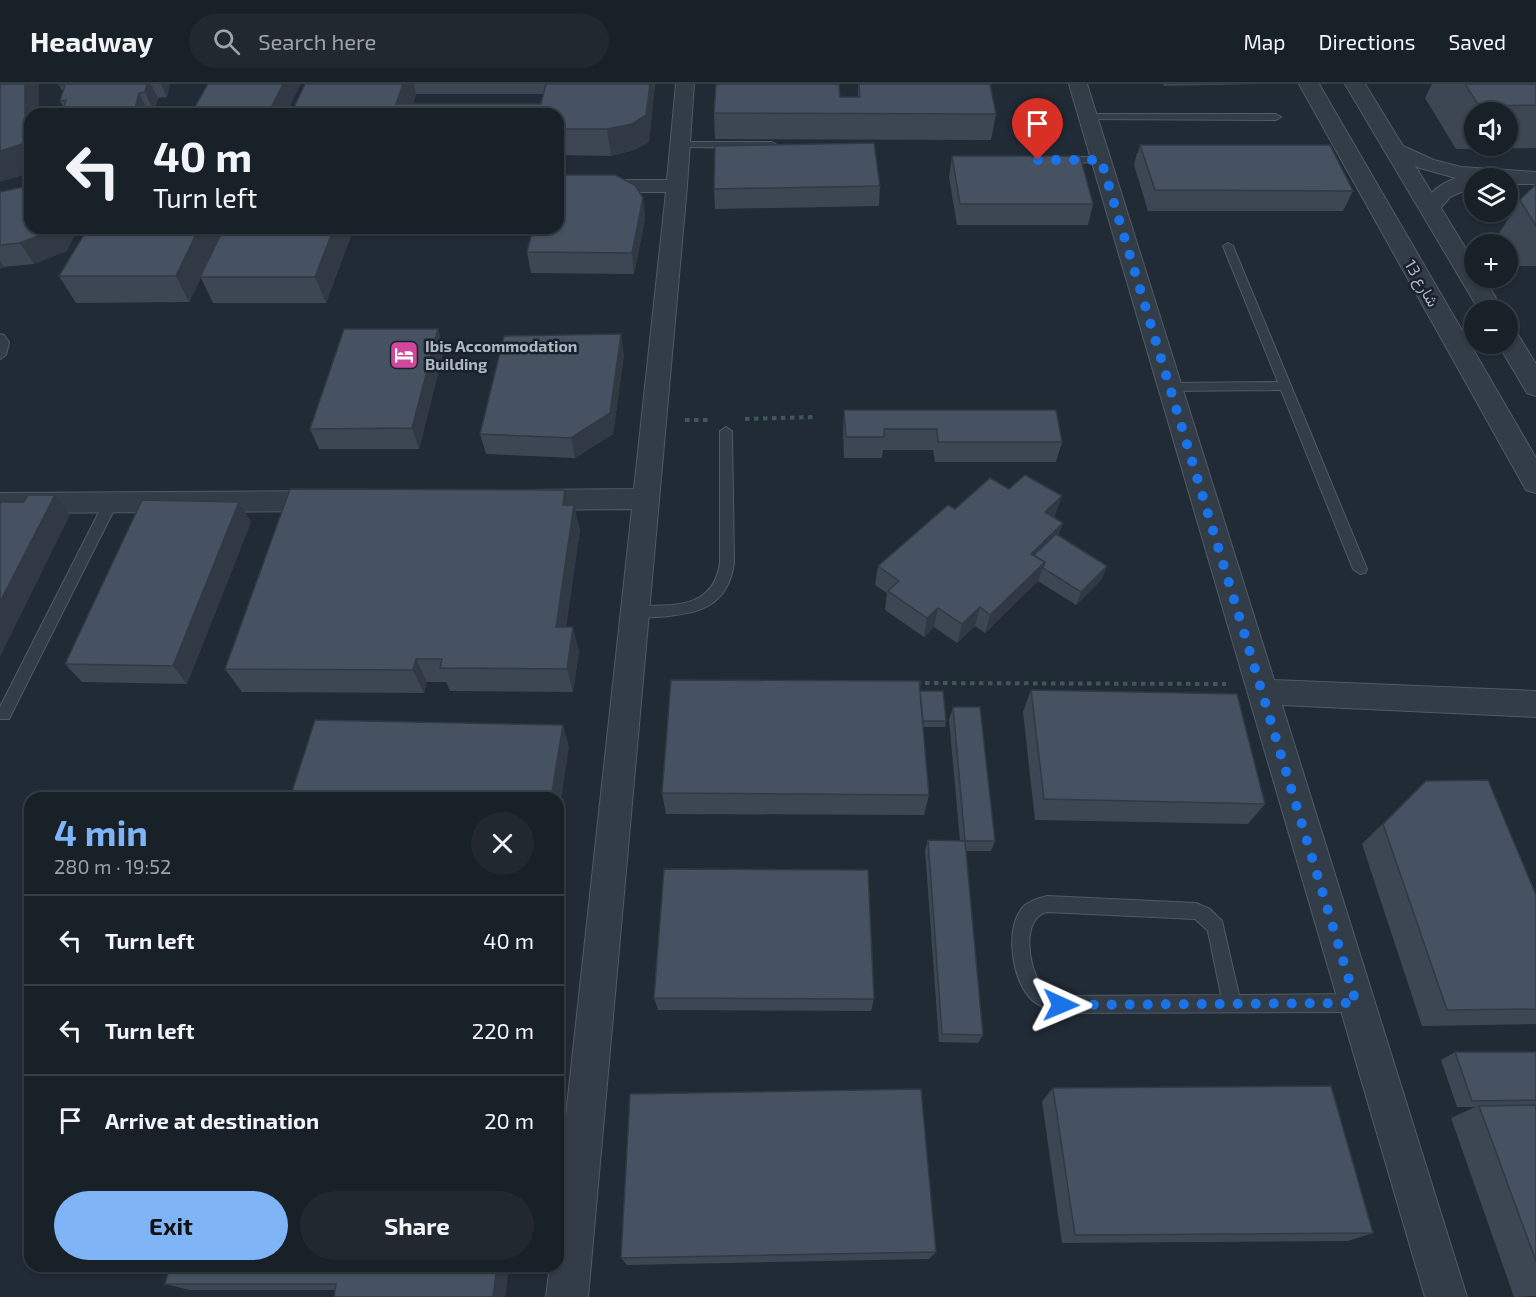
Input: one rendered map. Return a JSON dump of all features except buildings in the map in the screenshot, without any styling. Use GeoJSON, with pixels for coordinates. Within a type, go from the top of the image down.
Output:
{"type":"FeatureCollection","features":[{"type":"Feature","properties":{"kind":"street"},"geometry":{"type":"LineString","coordinates":[[567,1297],[678,186],[685,84]]}},
{"type":"Feature","properties":{"kind":"street"},"geometry":{"type":"LineString","coordinates":[[1078,84],[1446,1297]]}},
{"type":"Feature","properties":{"kind":"street","name":"شارع 13"},"geometry":{"type":"LineString","coordinates":[[1309,84],[1536,483]]}},
{"type":"Feature","properties":{"kind":"street"},"geometry":{"type":"LineString","coordinates":[[1355,84],[1485,300]]}},
{"type":"Feature","properties":{"kind":"street"},"geometry":{"type":"LineString","coordinates":[[1392,147],[1433,167],[1464,174]]}},
{"type":"Feature","properties":{"kind":"street"},"geometry":{"type":"LineString","coordinates":[[1518,178],[1536,178]]}},
{"type":"Feature","properties":{"kind":"street"},"geometry":{"type":"LineString","coordinates":[[1430,208],[1434,201],[1449,188],[1464,183]]}},
{"type":"Feature","properties":{"kind":"street"},"geometry":{"type":"LineString","coordinates":[[564,186],[678,186]]}},
{"type":"Feature","properties":{"kind":"street"},"geometry":{"type":"LineString","coordinates":[[1517,354],[1536,387]]}},
{"type":"Feature","properties":{"kind":"street"},"geometry":{"type":"LineString","coordinates":[[503,500],[646,499]]}},
{"type":"Feature","properties":{"kind":"street"},"geometry":{"type":"LineString","coordinates":[[0,503],[349,501]]}},
{"type":"Feature","properties":{"kind":"street"},"geometry":{"type":"LineString","coordinates":[[1261,688],[1532,702]]}},
{"type":"Feature","properties":{"kind":"lane"},"geometry":{"type":"LineString","coordinates":[[1088,116],[1276,117]]}},
{"type":"Feature","properties":{"kind":"lane"},"geometry":{"type":"LineString","coordinates":[[681,144],[781,145]]}},
{"type":"Feature","properties":{"kind":"lane"},"geometry":{"type":"LineString","coordinates":[[1055,160],[1101,160]]}},
{"type":"Feature","properties":{"kind":"lane"},"geometry":{"type":"LineString","coordinates":[[1228,246],[1360,569]]}},
{"type":"Feature","properties":{"kind":"lane"},"geometry":{"type":"LineString","coordinates":[[0,338],[3,342],[0,355]]}},
{"type":"Feature","properties":{"kind":"lane"},"geometry":{"type":"LineString","coordinates":[[1169,387],[1285,386]]}},
{"type":"Feature","properties":{"kind":"lane"},"geometry":{"type":"LineString","coordinates":[[634,612],[677,610],[701,604],[711,598],[724,582],[727,572],[726,431]]}},
{"type":"Feature","properties":{"kind":"lane"},"geometry":{"type":"LineString","coordinates":[[4,714],[111,502]]}},
{"type":"Feature","properties":{"kind":"lane"},"geometry":{"type":"LineString","coordinates":[[1232,1003],[1216,927],[1204,915],[1196,911],[1047,904],[1038,906],[1025,918],[1022,937],[1026,972],[1034,990],[1051,1002],[1071,1006],[1356,1003]]}},
{"type":"Feature","properties":{"kind":"path"},"geometry":{"type":"LineString","coordinates":[[914,683],[1261,688]]}},
{"type":"Feature","properties":{"kind":"place","name":"Ibis Accommodation Building"},"geometry":{"type":"Point","coordinates":[404,355]}},
{"type":"Feature","properties":{"kind":"route"},"geometry":{"type":"LineString","coordinates":[[1038,160],[1101,160],[1356,1003],[1061,1005]]}}]}
